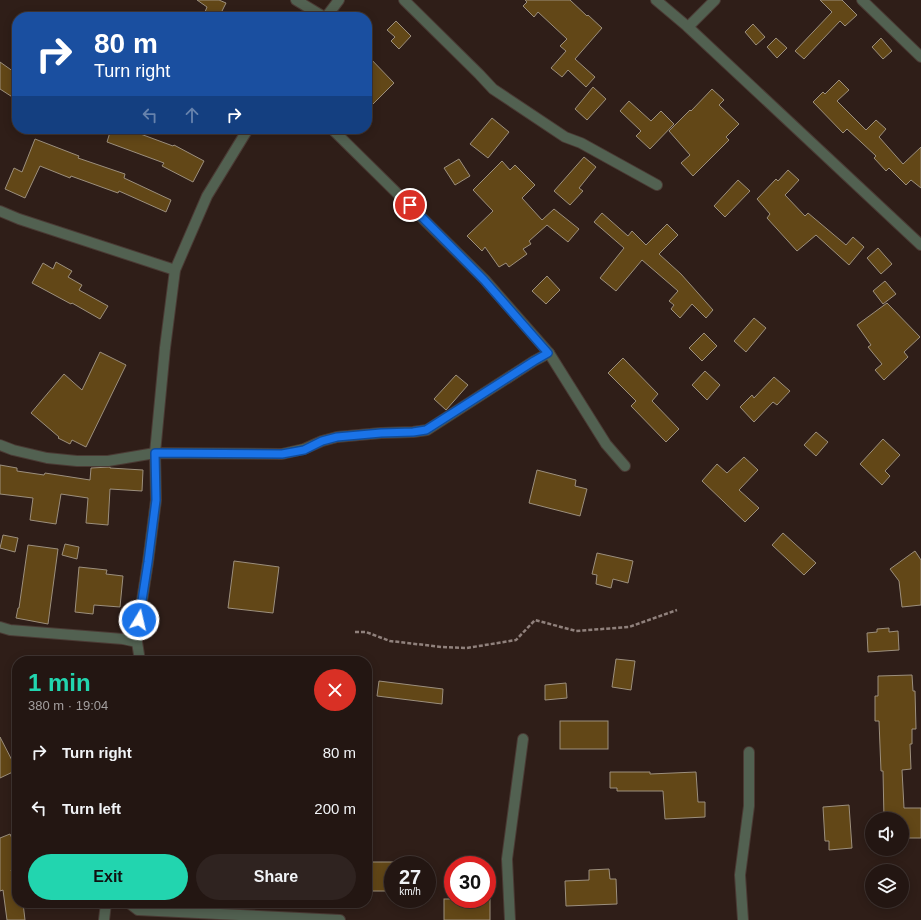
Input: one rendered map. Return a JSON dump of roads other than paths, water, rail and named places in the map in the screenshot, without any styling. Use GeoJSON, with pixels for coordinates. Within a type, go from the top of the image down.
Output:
{"type":"FeatureCollection","features":[{"type":"Feature","properties":{"kind":"street"},"geometry":{"type":"LineString","coordinates":[[296,0],[316,12]]}},
{"type":"Feature","properties":{"kind":"street"},"geometry":{"type":"LineString","coordinates":[[329,12],[339,0]]}},
{"type":"Feature","properties":{"kind":"street"},"geometry":{"type":"LineString","coordinates":[[404,0],[493,89],[565,137],[581,143],[657,185]]}},
{"type":"Feature","properties":{"kind":"street"},"geometry":{"type":"LineString","coordinates":[[656,0],[688,27],[921,245]]}},
{"type":"Feature","properties":{"kind":"street"},"geometry":{"type":"LineString","coordinates":[[688,27],[715,0]]}},
{"type":"Feature","properties":{"kind":"street"},"geometry":{"type":"LineString","coordinates":[[862,0],[921,57]]}},
{"type":"Feature","properties":{"kind":"street"},"geometry":{"type":"LineString","coordinates":[[139,656],[138,642],[139,620],[156,500],[155,453],[165,348],[175,270],[207,196],[245,134]]}},
{"type":"Feature","properties":{"kind":"street"},"geometry":{"type":"LineString","coordinates":[[337,134],[484,280],[548,353],[606,444],[625,466]]}},
{"type":"Feature","properties":{"kind":"street"},"geometry":{"type":"LineString","coordinates":[[0,211],[19,219],[175,270]]}},
{"type":"Feature","properties":{"kind":"street"},"geometry":{"type":"LineString","coordinates":[[0,445],[13,450],[47,458],[108,461],[155,453],[282,454],[304,450],[322,441],[337,437],[426,430],[548,353]]}},
{"type":"Feature","properties":{"kind":"street"},"geometry":{"type":"LineString","coordinates":[[5,628],[123,639],[138,642]]}},
{"type":"Feature","properties":{"kind":"street"},"geometry":{"type":"LineString","coordinates":[[510,920],[507,859],[523,739]]}},
{"type":"Feature","properties":{"kind":"street"},"geometry":{"type":"LineString","coordinates":[[743,920],[740,875],[749,806],[749,752]]}},
{"type":"Feature","properties":{"kind":"street"},"geometry":{"type":"LineString","coordinates":[[104,920],[105,908]]}},
{"type":"Feature","properties":{"kind":"street"},"geometry":{"type":"LineString","coordinates":[[135,908],[138,910],[340,920]]}}]}
